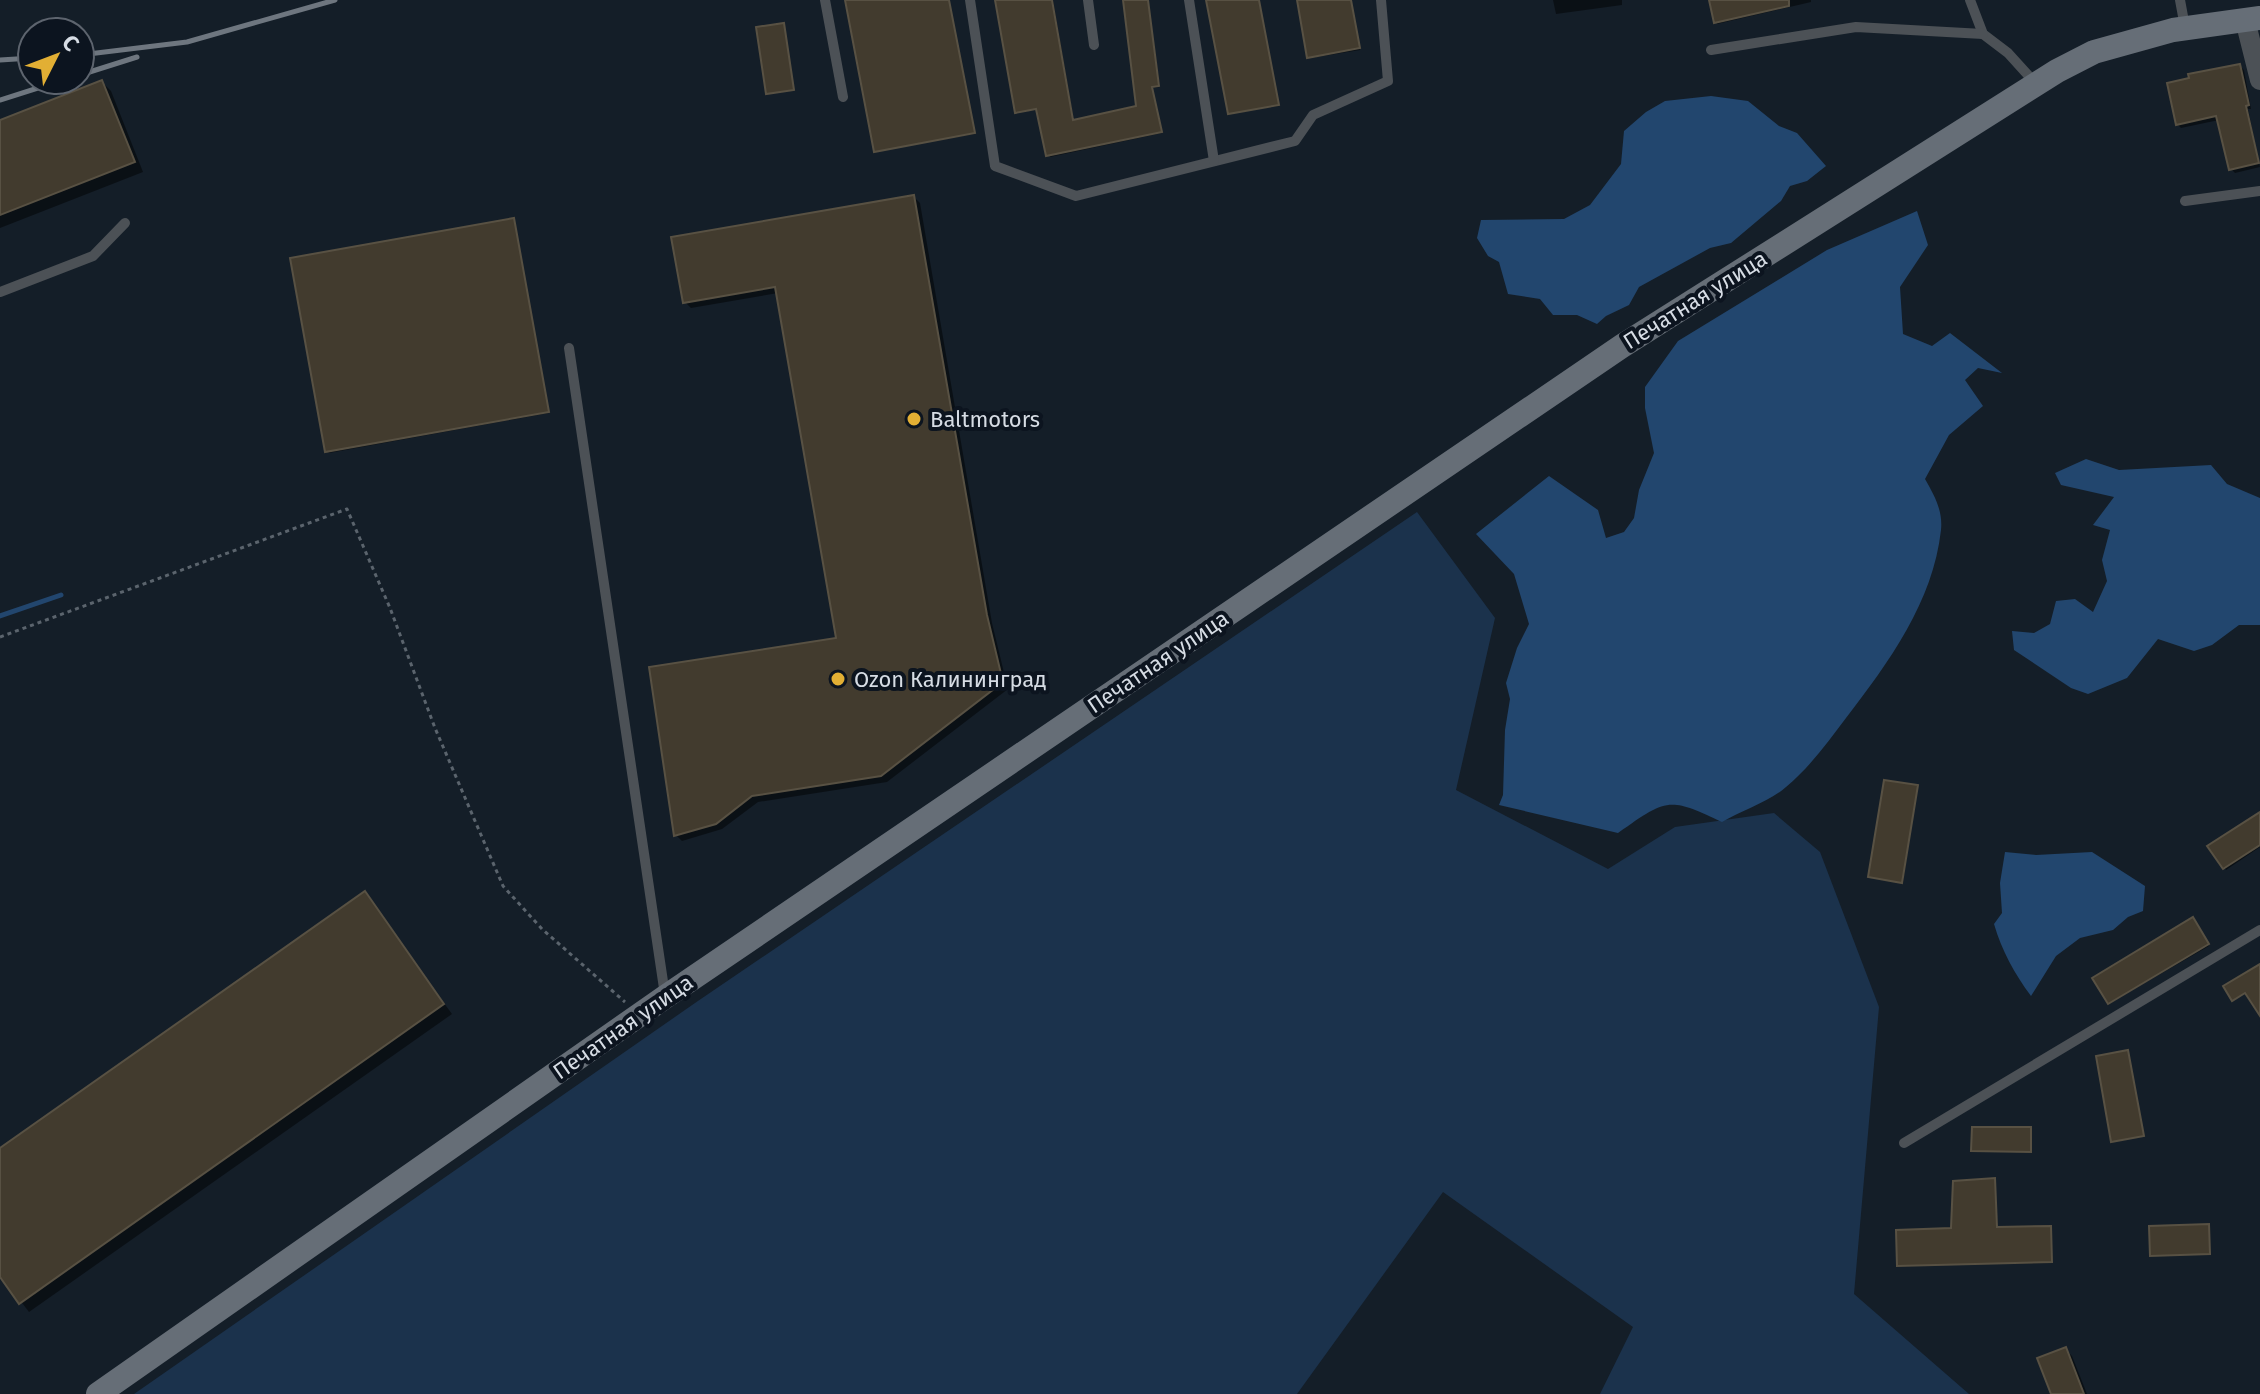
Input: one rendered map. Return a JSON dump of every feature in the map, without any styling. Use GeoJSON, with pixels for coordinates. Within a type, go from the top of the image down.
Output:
{"type":"FeatureCollection","features":[{"type":"Feature","properties":{"kind":"street","name":"Печатная улица"},"geometry":{"type":"LineString","coordinates":[[98,1394],[665,997],[1622,346],[2037,84],[2094,52],[2185,29],[2252,19]]}},
{"type":"Feature","properties":{"kind":"street"},"geometry":{"type":"LineString","coordinates":[[2252,19],[2260,80]]}},
{"type":"Feature","properties":{"kind":"lane"},"geometry":{"type":"LineString","coordinates":[[825,0],[843,97]]}},
{"type":"Feature","properties":{"kind":"lane"},"geometry":{"type":"LineString","coordinates":[[970,0],[995,166],[1076,196],[1295,141],[1313,115],[1388,81],[1381,0]]}},
{"type":"Feature","properties":{"kind":"lane"},"geometry":{"type":"LineString","coordinates":[[1088,0],[1094,45]]}},
{"type":"Feature","properties":{"kind":"lane"},"geometry":{"type":"LineString","coordinates":[[1189,0],[1214,161]]}},
{"type":"Feature","properties":{"kind":"lane"},"geometry":{"type":"LineString","coordinates":[[1970,0],[1983,34],[2008,53],[2037,84]]}},
{"type":"Feature","properties":{"kind":"lane"},"geometry":{"type":"LineString","coordinates":[[2180,0],[2185,29]]}},
{"type":"Feature","properties":{"kind":"lane"},"geometry":{"type":"LineString","coordinates":[[1711,50],[1856,27],[1983,34]]}},
{"type":"Feature","properties":{"kind":"lane"},"geometry":{"type":"LineString","coordinates":[[2185,201],[2260,191]]}},
{"type":"Feature","properties":{"kind":"lane"},"geometry":{"type":"LineString","coordinates":[[0,292],[93,256],[125,223]]}},
{"type":"Feature","properties":{"kind":"lane"},"geometry":{"type":"LineString","coordinates":[[569,348],[665,997]]}},
{"type":"Feature","properties":{"kind":"lane"},"geometry":{"type":"LineString","coordinates":[[1904,1143],[2260,930]]}},
{"type":"Feature","properties":{"kind":"path"},"geometry":{"type":"LineString","coordinates":[[0,637],[347,509],[390,608],[435,728],[503,886],[542,929],[639,1015]]}},
{"type":"Feature","properties":{"kind":"shaded area"},"geometry":{"type":"Polygon","coordinates":[[[1711,96],[1748,101],[1779,126],[1797,133],[1826,166],[1807,181],[1790,186],[1781,201],[1731,243],[1710,248],[1639,287],[1629,305],[1597,324],[1577,315],[1553,315],[1540,299],[1508,294],[1499,262],[1488,256],[1477,238],[1481,220],[1564,219],[1590,205],[1621,164],[1624,131],[1665,101],[1711,96]]]}},
{"type":"Feature","properties":{"kind":"shaded area"},"geometry":{"type":"Polygon","coordinates":[[[1917,211],[1928,245],[1900,287],[1903,334],[1932,346],[1950,333],[2002,373],[1978,368],[1965,380],[1983,406],[1949,435],[1925,479],[1941,516],[1936,556],[1919,606],[1878,675],[1794,780],[1772,797],[1722,822],[1690,808],[1668,805],[1647,813],[1618,833],[1499,805],[1503,795],[1505,730],[1510,699],[1506,683],[1517,648],[1529,624],[1514,574],[1476,534],[1549,476],[1598,510],[1606,538],[1624,532],[1634,518],[1639,490],[1654,453],[1645,408],[1645,387],[1678,341],[1827,250],[1917,211]]]}},
{"type":"Feature","properties":{"kind":"shaded area"},"geometry":{"type":"Polygon","coordinates":[[[2086,459],[2119,470],[2211,465],[2227,484],[2260,498],[2260,625],[2239,625],[2212,645],[2194,651],[2158,639],[2127,678],[2088,694],[2071,688],[2014,650],[2012,631],[2034,633],[2050,624],[2056,601],[2075,599],[2093,612],[2107,581],[2102,560],[2110,530],[2093,525],[2114,497],[2061,485],[2055,473],[2086,459]]]}},
{"type":"Feature","properties":{"kind":"shaded area"},"geometry":{"type":"Polygon","coordinates":[[[1417,512],[1495,618],[1456,790],[1608,869],[1675,827],[1774,813],[1820,852],[1879,1007],[1854,1294],[1969,1394],[1600,1394],[1633,1327],[1443,1192],[1297,1394],[134,1394],[695,1003],[1417,512]]]}},
{"type":"Feature","properties":{"kind":"shaded area"},"geometry":{"type":"Polygon","coordinates":[[[2005,852],[2036,855],[2092,852],[2145,886],[2143,911],[2128,917],[2113,930],[2080,938],[2056,956],[2031,996],[2009,962],[1994,924],[2002,913],[2000,883],[2005,852]]]}},
{"type":"Feature","properties":{"kind":"building"},"geometry":{"type":"Polygon","coordinates":[[[845,0],[949,0],[975,133],[874,152],[845,0]]]}},
{"type":"Feature","properties":{"kind":"building"},"geometry":{"type":"Polygon","coordinates":[[[995,0],[1052,0],[1073,120],[1136,106],[1123,0],[1148,0],[1159,86],[1152,87],[1162,132],[1046,156],[1036,109],[1015,113],[995,0]]]}},
{"type":"Feature","properties":{"kind":"building"},"geometry":{"type":"Polygon","coordinates":[[[1206,0],[1259,0],[1279,105],[1228,114],[1206,0]]]}},
{"type":"Feature","properties":{"kind":"building"},"geometry":{"type":"Polygon","coordinates":[[[1297,0],[1351,0],[1360,48],[1307,58],[1297,0]]]}},
{"type":"Feature","properties":{"kind":"building"},"geometry":{"type":"Polygon","coordinates":[[[1709,0],[1789,0],[1789,6],[1714,23],[1709,0]]]}},
{"type":"Feature","properties":{"kind":"building"},"geometry":{"type":"Polygon","coordinates":[[[784,23],[794,90],[766,94],[756,27],[784,23]]]}},
{"type":"Feature","properties":{"kind":"building"},"geometry":{"type":"Polygon","coordinates":[[[2240,64],[2259,163],[2229,170],[2216,116],[2176,125],[2167,83],[2189,78],[2188,74],[2240,64]]]}},
{"type":"Feature","properties":{"kind":"building"},"geometry":{"type":"Polygon","coordinates":[[[102,80],[135,162],[0,215],[0,120],[61,96],[96,96],[96,82],[102,80]]]}},
{"type":"Feature","properties":{"kind":"building"},"geometry":{"type":"Polygon","coordinates":[[[914,195],[987,615],[1003,682],[881,776],[752,796],[716,824],[674,836],[649,667],[836,638],[775,287],[683,303],[671,237],[914,195]]]}},
{"type":"Feature","properties":{"kind":"building"},"geometry":{"type":"Polygon","coordinates":[[[514,218],[549,412],[325,452],[290,258],[514,218]]]}},
{"type":"Feature","properties":{"kind":"building"},"geometry":{"type":"Polygon","coordinates":[[[1884,780],[1918,785],[1902,883],[1868,877],[1884,780]]]}},
{"type":"Feature","properties":{"kind":"building"},"geometry":{"type":"Polygon","coordinates":[[[2260,812],[2260,845],[2223,869],[2207,846],[2260,812]]]}},
{"type":"Feature","properties":{"kind":"building"},"geometry":{"type":"Polygon","coordinates":[[[365,891],[444,1004],[19,1304],[0,1277],[0,1148],[365,891]]]}},
{"type":"Feature","properties":{"kind":"building"},"geometry":{"type":"Polygon","coordinates":[[[2193,917],[2209,944],[2108,1004],[2092,978],[2193,917]]]}},
{"type":"Feature","properties":{"kind":"building"},"geometry":{"type":"Polygon","coordinates":[[[2260,964],[2260,1016],[2245,993],[2232,1001],[2223,986],[2260,964]]]}},
{"type":"Feature","properties":{"kind":"building"},"geometry":{"type":"Polygon","coordinates":[[[2128,1050],[2144,1136],[2111,1142],[2096,1056],[2128,1050]]]}},
{"type":"Feature","properties":{"kind":"building"},"geometry":{"type":"Polygon","coordinates":[[[1972,1127],[2031,1127],[2031,1152],[1971,1151],[1972,1127]]]}},
{"type":"Feature","properties":{"kind":"building"},"geometry":{"type":"Polygon","coordinates":[[[1995,1178],[1997,1227],[2051,1226],[2052,1262],[1897,1266],[1896,1230],[1951,1228],[1953,1181],[1995,1178]]]}},
{"type":"Feature","properties":{"kind":"building"},"geometry":{"type":"Polygon","coordinates":[[[2209,1224],[2210,1254],[2150,1256],[2149,1226],[2209,1224]]]}},
{"type":"Feature","properties":{"kind":"building"},"geometry":{"type":"Polygon","coordinates":[[[2066,1347],[2084,1394],[2051,1394],[2037,1358],[2066,1347]]]}},
{"type":"Feature","properties":{"kind":"waterway"},"geometry":{"type":"LineString","coordinates":[[0,616],[61,595]]}},
{"type":"Feature","properties":{"kind":"railway"},"geometry":{"type":"LineString","coordinates":[[96,53],[187,42],[335,0]]}},
{"type":"Feature","properties":{"kind":"railway"},"geometry":{"type":"LineString","coordinates":[[96,70],[137,57]]}},
{"type":"Feature","properties":{"kind":"railway"},"geometry":{"type":"LineString","coordinates":[[0,60],[16,59]]}},
{"type":"Feature","properties":{"kind":"railway"},"geometry":{"type":"LineString","coordinates":[[0,100],[16,95]]}},
{"type":"Feature","properties":{"kind":"place","name":"Baltmotors"},"geometry":{"type":"Point","coordinates":[914,419]}},
{"type":"Feature","properties":{"kind":"place","name":"Ozon Калининград"},"geometry":{"type":"Point","coordinates":[838,679]}}]}
